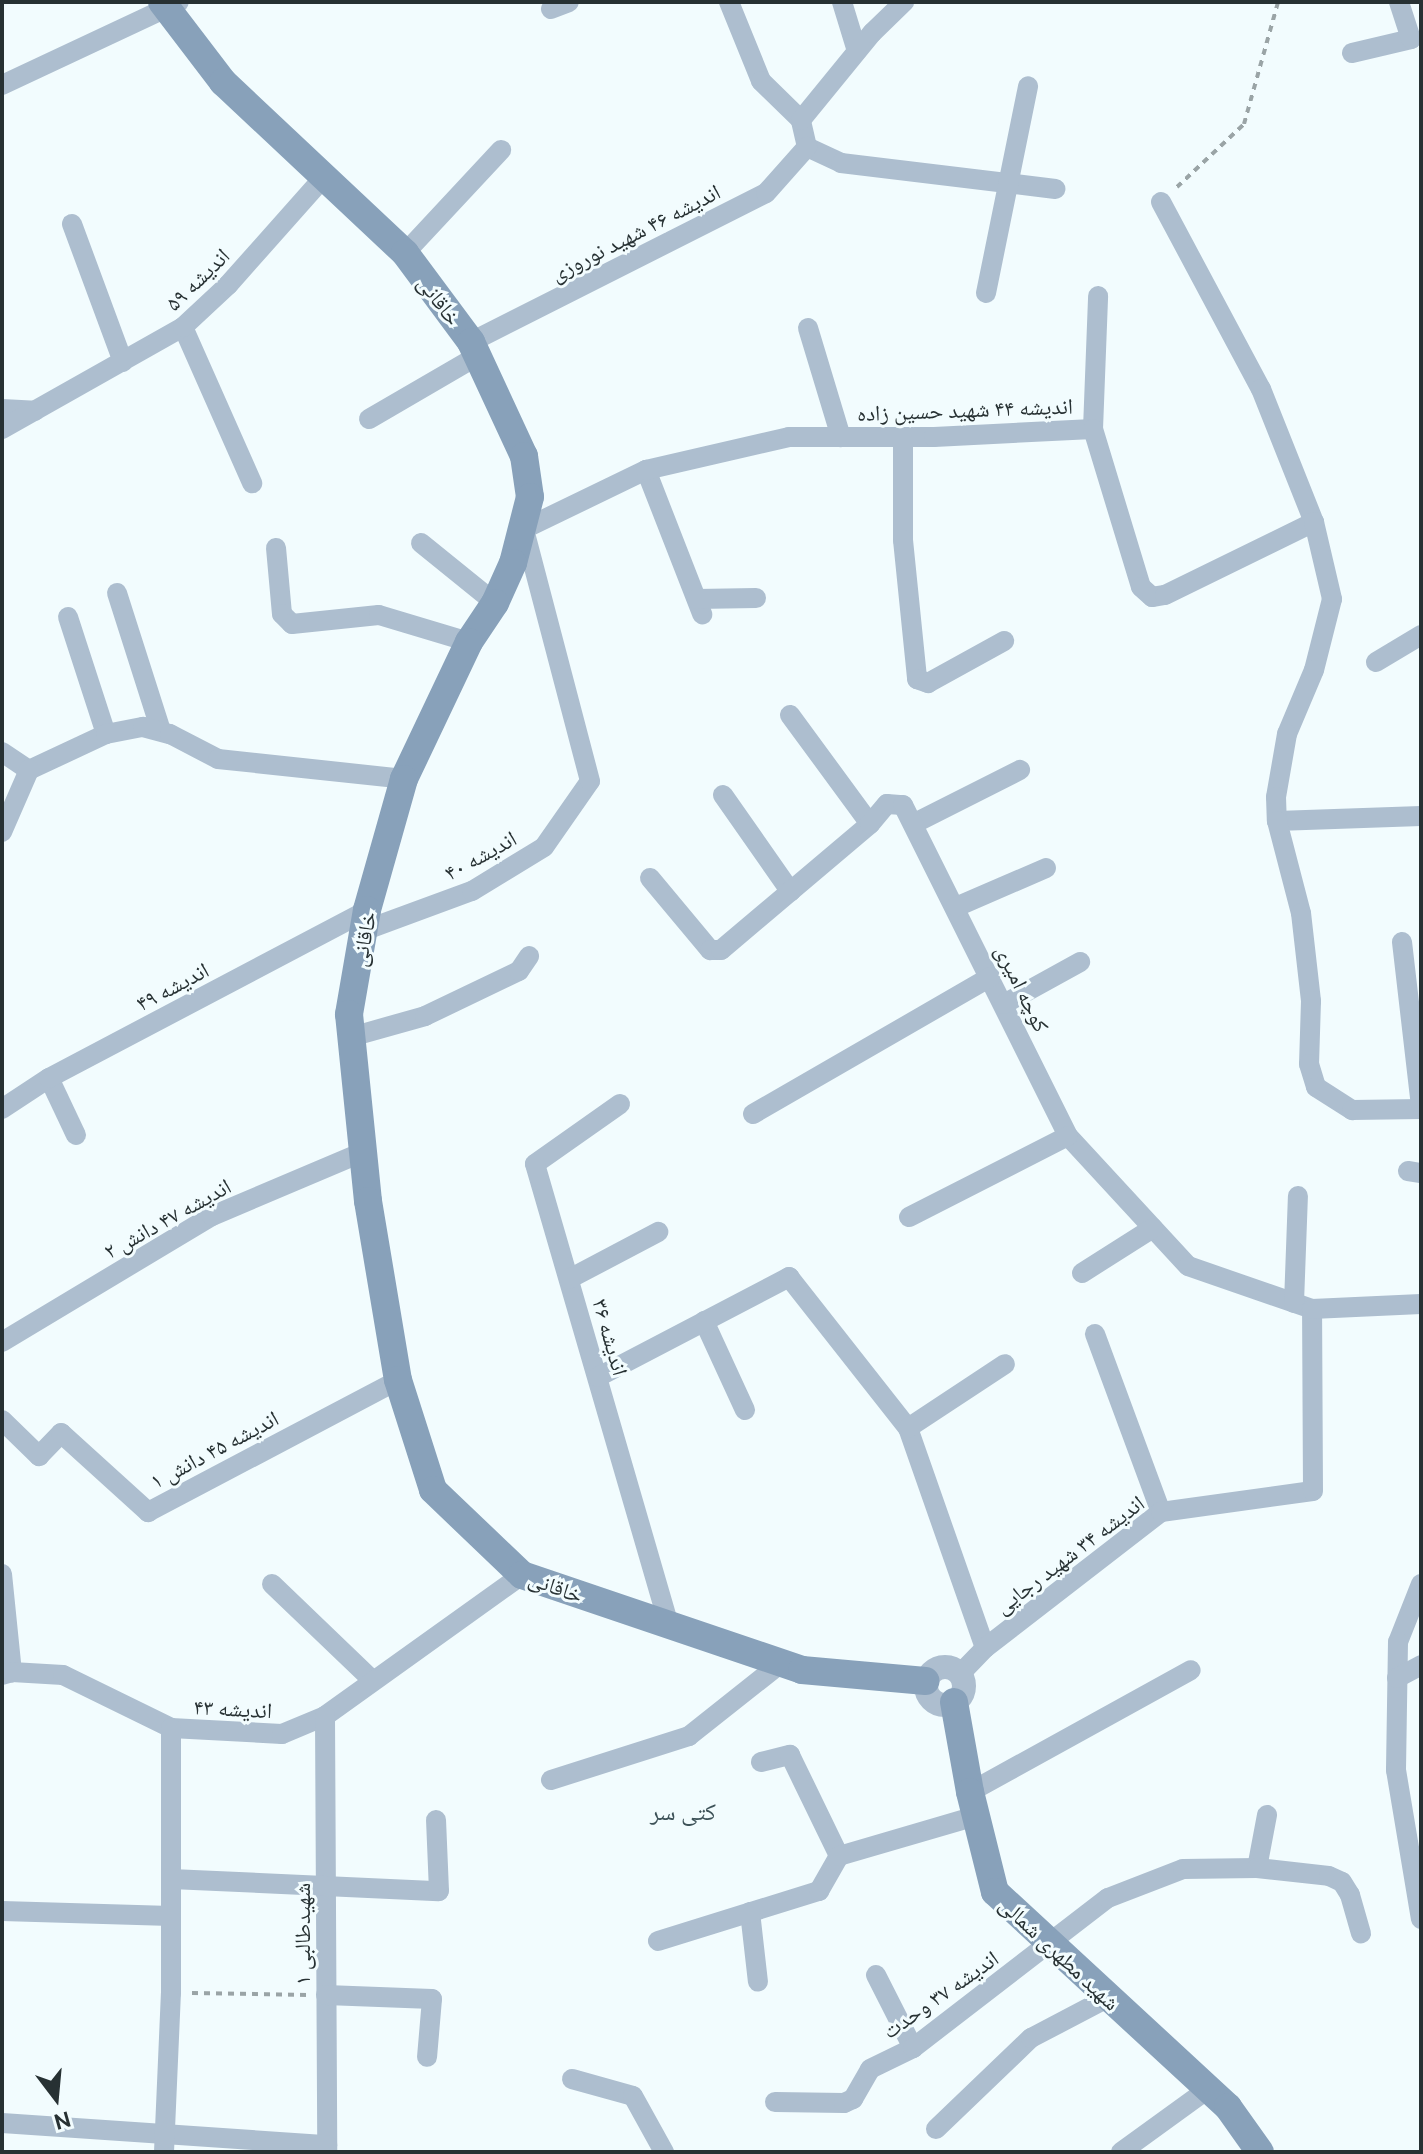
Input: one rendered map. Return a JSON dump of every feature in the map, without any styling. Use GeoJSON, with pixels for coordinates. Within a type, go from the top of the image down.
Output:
{"type":"FeatureCollection","features":[{"type":"Feature","properties":{"kind":"main road","name":"خاقانی"},"geometry":{"type":"LineString","coordinates":[[169,5],[223,82],[405,253],[475,348],[524,456],[530,497],[524,529],[495,603],[469,642],[404,779],[365,921],[349,1014],[363,1152],[398,1380],[433,1490],[522,1575],[802,1670],[926,1681]]}},
{"type":"Feature","properties":{"kind":"main road","name":"شهید مطهری شمالی"},"geometry":{"type":"LineString","coordinates":[[954,1702],[973,1804],[995,1892],[1228,2107],[1260,2152]]}},
{"type":"Feature","properties":{"kind":"street"},"geometry":{"type":"LineString","coordinates":[[729,2],[761,81],[801,120],[807,147],[841,163],[1055,189]]}},
{"type":"Feature","properties":{"kind":"street"},"geometry":{"type":"LineString","coordinates":[[842,2],[857,51]]}},
{"type":"Feature","properties":{"kind":"street"},"geometry":{"type":"LineString","coordinates":[[801,120],[857,51],[904,2]]}},
{"type":"Feature","properties":{"kind":"street"},"geometry":{"type":"LineString","coordinates":[[1352,53],[1411,39],[1399,2]]}},
{"type":"Feature","properties":{"kind":"street"},"geometry":{"type":"LineString","coordinates":[[2,85],[169,5]]}},
{"type":"Feature","properties":{"kind":"street"},"geometry":{"type":"LineString","coordinates":[[986,293],[1028,86]]}},
{"type":"Feature","properties":{"kind":"street","name":"اندیشه ۴۶ شهید نوروزی"},"geometry":{"type":"LineString","coordinates":[[369,419],[475,348],[766,193],[807,147]]}},
{"type":"Feature","properties":{"kind":"street"},"geometry":{"type":"LineString","coordinates":[[405,253],[501,150]]}},
{"type":"Feature","properties":{"kind":"street","name":"اندیشه ۵۹"},"geometry":{"type":"LineString","coordinates":[[2,429],[39,411],[183,327],[228,285],[324,177]]}},
{"type":"Feature","properties":{"kind":"street"},"geometry":{"type":"LineString","coordinates":[[1161,202],[1261,389],[1314,522],[1332,599],[1314,670],[1287,734],[1276,797],[1277,821],[1301,913],[1311,1001],[1309,1064],[1316,1087],[1352,1110],[1421,1107],[1402,942]]}},
{"type":"Feature","properties":{"kind":"street"},"geometry":{"type":"LineString","coordinates":[[72,224],[123,362]]}},
{"type":"Feature","properties":{"kind":"street"},"geometry":{"type":"LineString","coordinates":[[1093,429],[1098,296]]}},
{"type":"Feature","properties":{"kind":"street"},"geometry":{"type":"LineString","coordinates":[[183,327],[252,483]]}},
{"type":"Feature","properties":{"kind":"street"},"geometry":{"type":"LineString","coordinates":[[808,328],[841,437]]}},
{"type":"Feature","properties":{"kind":"street"},"geometry":{"type":"LineString","coordinates":[[2,409],[39,411]]}},
{"type":"Feature","properties":{"kind":"street","name":"اندیشه ۴۴ شهید حسین زاده"},"geometry":{"type":"LineString","coordinates":[[524,529],[646,470],[789,437],[903,437],[1093,429],[1141,587],[1152,597],[1165,595],[1314,522]]}},
{"type":"Feature","properties":{"kind":"street"},"geometry":{"type":"LineString","coordinates":[[903,437],[903,540],[917,679],[928,683],[1004,641]]}},
{"type":"Feature","properties":{"kind":"street"},"geometry":{"type":"LineString","coordinates":[[646,470],[700,606],[756,598]]}},
{"type":"Feature","properties":{"kind":"street","name":"اندیشه ۴۰"},"geometry":{"type":"LineString","coordinates":[[365,921],[472,891],[544,847],[590,781],[524,529]]}},
{"type":"Feature","properties":{"kind":"street"},"geometry":{"type":"LineString","coordinates":[[421,543],[495,603]]}},
{"type":"Feature","properties":{"kind":"street"},"geometry":{"type":"LineString","coordinates":[[276,548],[282,614],[292,624],[379,615],[469,642]]}},
{"type":"Feature","properties":{"kind":"street"},"geometry":{"type":"LineString","coordinates":[[117,593],[161,731]]}},
{"type":"Feature","properties":{"kind":"street"},"geometry":{"type":"LineString","coordinates":[[68,617],[106,734]]}},
{"type":"Feature","properties":{"kind":"street"},"geometry":{"type":"LineString","coordinates":[[1376,662],[1421,635]]}},
{"type":"Feature","properties":{"kind":"street"},"geometry":{"type":"LineString","coordinates":[[790,715],[870,824]]}},
{"type":"Feature","properties":{"kind":"street"},"geometry":{"type":"LineString","coordinates":[[2,832],[29,770],[106,734],[143,727],[161,731],[218,759],[404,779]]}},
{"type":"Feature","properties":{"kind":"street"},"geometry":{"type":"LineString","coordinates":[[2,752],[29,770]]}},
{"type":"Feature","properties":{"kind":"street"},"geometry":{"type":"LineString","coordinates":[[913,824],[1020,770]]}},
{"type":"Feature","properties":{"kind":"street"},"geometry":{"type":"LineString","coordinates":[[723,795],[791,892]]}},
{"type":"Feature","properties":{"kind":"street","name":"کوچه امیری"},"geometry":{"type":"LineString","coordinates":[[650,878],[715,951],[791,892],[870,824],[887,804],[903,805],[1068,1136],[1188,1266],[1303,1306]]}},
{"type":"Feature","properties":{"kind":"street"},"geometry":{"type":"LineString","coordinates":[[1277,821],[1421,816]]}},
{"type":"Feature","properties":{"kind":"street"},"geometry":{"type":"LineString","coordinates":[[956,907],[1046,868]]}},
{"type":"Feature","properties":{"kind":"street","name":"اندیشه ۴۹"},"geometry":{"type":"LineString","coordinates":[[2,1109],[49,1078],[365,921]]}},
{"type":"Feature","properties":{"kind":"street"},"geometry":{"type":"LineString","coordinates":[[351,1037],[425,1016],[519,971],[529,956]]}},
{"type":"Feature","properties":{"kind":"street"},"geometry":{"type":"LineString","coordinates":[[1004,1004],[1080,962]]}},
{"type":"Feature","properties":{"kind":"street"},"geometry":{"type":"LineString","coordinates":[[753,1114],[990,977]]}},
{"type":"Feature","properties":{"kind":"street"},"geometry":{"type":"LineString","coordinates":[[49,1078],[76,1135]]}},
{"type":"Feature","properties":{"kind":"street","name":"اندیشه ۳۶"},"geometry":{"type":"LineString","coordinates":[[620,1104],[535,1164],[669,1625]]}},
{"type":"Feature","properties":{"kind":"street"},"geometry":{"type":"LineString","coordinates":[[909,1217],[1068,1136]]}},
{"type":"Feature","properties":{"kind":"street","name":"اندیشه ۴۷ دانش ۲"},"geometry":{"type":"LineString","coordinates":[[2,1342],[212,1216],[363,1152]]}},
{"type":"Feature","properties":{"kind":"street"},"geometry":{"type":"LineString","coordinates":[[1298,1196],[1303,1306],[1421,1304]]}},
{"type":"Feature","properties":{"kind":"street"},"geometry":{"type":"LineString","coordinates":[[1082,1273],[1153,1228]]}},
{"type":"Feature","properties":{"kind":"street"},"geometry":{"type":"LineString","coordinates":[[569,1279],[658,1232]]}},
{"type":"Feature","properties":{"kind":"street"},"geometry":{"type":"LineString","coordinates":[[598,1377],[789,1277],[908,1428],[985,1648]]}},
{"type":"Feature","properties":{"kind":"street","name":"اندیشه ۳۴ شهید رجایی"},"geometry":{"type":"LineString","coordinates":[[960,1674],[985,1648],[1161,1512],[1313,1491],[1303,1306]]}},
{"type":"Feature","properties":{"kind":"street"},"geometry":{"type":"LineString","coordinates":[[704,1321],[745,1410]]}},
{"type":"Feature","properties":{"kind":"street"},"geometry":{"type":"LineString","coordinates":[[1095,1334],[1161,1512]]}},
{"type":"Feature","properties":{"kind":"street"},"geometry":{"type":"LineString","coordinates":[[908,1428],[1005,1364]]}},
{"type":"Feature","properties":{"kind":"street","name":"اندیشه ۴۵ دانش ۱"},"geometry":{"type":"LineString","coordinates":[[2,1420],[39,1456],[61,1433],[148,1512],[398,1380]]}},
{"type":"Feature","properties":{"kind":"street"},"geometry":{"type":"LineString","coordinates":[[2,1574],[7,1673]]}},
{"type":"Feature","properties":{"kind":"street","name":"اندیشه ۴۳"},"geometry":{"type":"LineString","coordinates":[[7,1673],[63,1675],[171,1728],[282,1734],[325,1716],[522,1575]]}},
{"type":"Feature","properties":{"kind":"street"},"geometry":{"type":"LineString","coordinates":[[272,1584],[373,1681]]}},
{"type":"Feature","properties":{"kind":"street"},"geometry":{"type":"LineString","coordinates":[[1421,1584],[1398,1642],[1396,1770],[1417,1858],[1421,1919]]}},
{"type":"Feature","properties":{"kind":"street"},"geometry":{"type":"LineString","coordinates":[[551,1780],[689,1736],[781,1663]]}},
{"type":"Feature","properties":{"kind":"street"},"geometry":{"type":"LineString","coordinates":[[1397,1678],[1421,1665]]}},
{"type":"Feature","properties":{"kind":"street"},"geometry":{"type":"LineString","coordinates":[[941,1667],[952,1668],[960,1674],[964,1684],[962,1695],[954,1702],[943,1705],[933,1701],[927,1692],[926,1681],[941,1667]]}},
{"type":"Feature","properties":{"kind":"street"},"geometry":{"type":"LineString","coordinates":[[658,1941],[819,1891],[839,1856],[973,1804],[1191,1670]]}},
{"type":"Feature","properties":{"kind":"street","name":"شهیدطالبی ۱"},"geometry":{"type":"LineString","coordinates":[[325,1716],[327,2149]]}},
{"type":"Feature","properties":{"kind":"street"},"geometry":{"type":"LineString","coordinates":[[166,2143],[171,1993],[171,1728]]}},
{"type":"Feature","properties":{"kind":"street"},"geometry":{"type":"LineString","coordinates":[[761,1762],[790,1755],[839,1856]]}},
{"type":"Feature","properties":{"kind":"street"},"geometry":{"type":"LineString","coordinates":[[1257,1868],[1267,1815]]}},
{"type":"Feature","properties":{"kind":"street"},"geometry":{"type":"LineString","coordinates":[[171,1879],[439,1891],[436,1820]]}},
{"type":"Feature","properties":{"kind":"street","name":"اندیشه ۳۷ وحدت"},"geometry":{"type":"LineString","coordinates":[[775,2102],[844,2103],[859,2093],[870,2069],[913,2048],[1108,1898],[1183,1869],[1257,1868],[1329,1876],[1342,1882],[1350,1895],[1361,1933]]}},
{"type":"Feature","properties":{"kind":"street"},"geometry":{"type":"LineString","coordinates":[[2,1911],[171,1916]]}},
{"type":"Feature","properties":{"kind":"street"},"geometry":{"type":"LineString","coordinates":[[750,1912],[758,1982]]}},
{"type":"Feature","properties":{"kind":"street"},"geometry":{"type":"LineString","coordinates":[[876,1975],[913,2048]]}},
{"type":"Feature","properties":{"kind":"street"},"geometry":{"type":"LineString","coordinates":[[326,1995],[432,1999],[427,2057]]}},
{"type":"Feature","properties":{"kind":"street"},"geometry":{"type":"LineString","coordinates":[[936,2129],[1031,2038],[1109,1997]]}},
{"type":"Feature","properties":{"kind":"street"},"geometry":{"type":"LineString","coordinates":[[572,2079],[633,2096],[664,2152]]}},
{"type":"Feature","properties":{"kind":"street"},"geometry":{"type":"LineString","coordinates":[[1121,2152],[1208,2089]]}},
{"type":"Feature","properties":{"kind":"street"},"geometry":{"type":"LineString","coordinates":[[2,2123],[166,2143],[327,2149]]}},
{"type":"Feature","properties":{"kind":"path"},"geometry":{"type":"LineString","coordinates":[[1161,202],[1244,124],[1278,2]]}},
{"type":"Feature","properties":{"kind":"path"},"geometry":{"type":"LineString","coordinates":[[171,1993],[326,1995]]}},
{"type":"Feature","properties":{"kind":"district","name":"کتی سر"},"geometry":{"type":"Point","coordinates":[683,1812]}}]}
